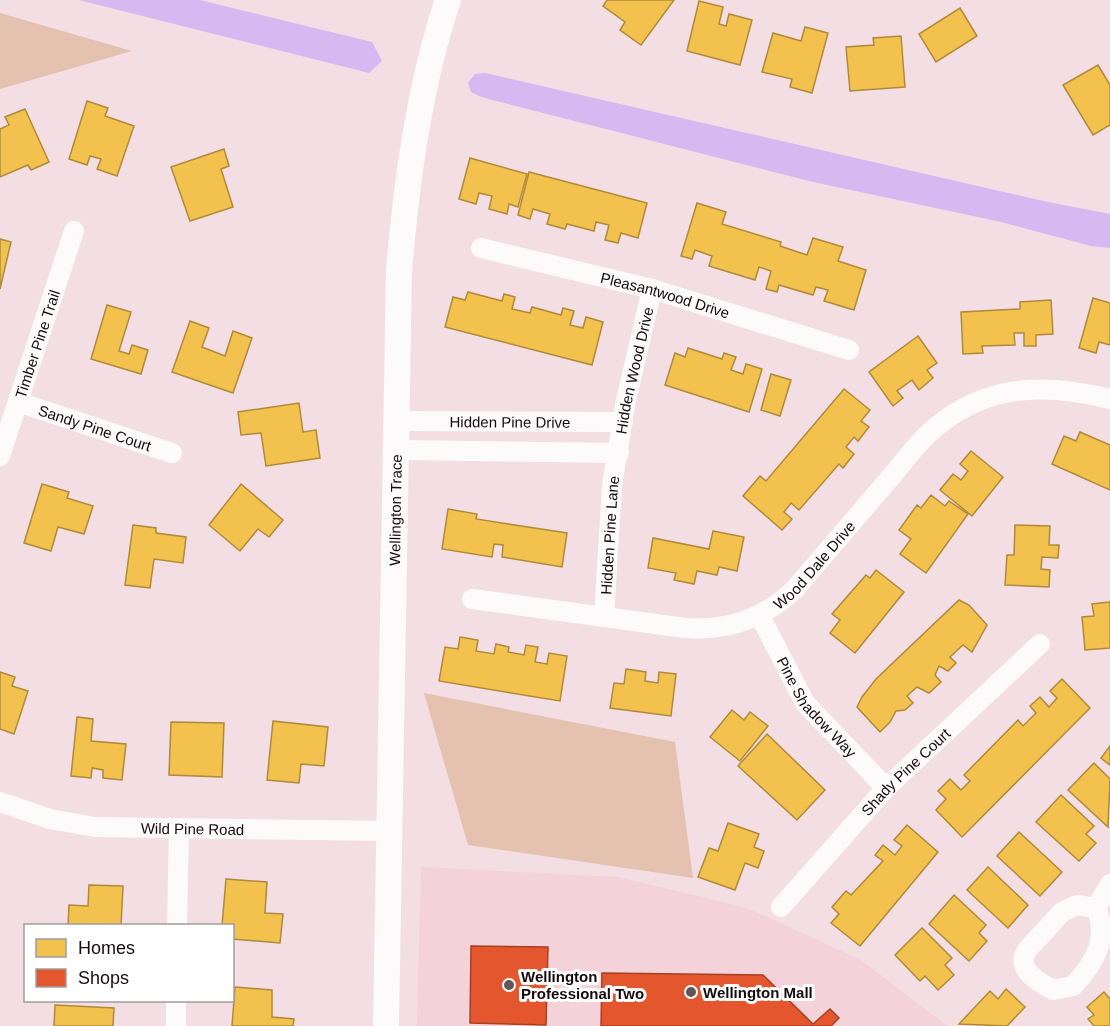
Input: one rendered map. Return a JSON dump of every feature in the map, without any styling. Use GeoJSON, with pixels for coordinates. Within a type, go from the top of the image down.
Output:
{"type":"FeatureCollection","features":[{"type":"Feature","properties":{"kind":"street","name":"Wellington Trace"},"geometry":{"type":"LineString","coordinates":[[386,1026],[399,270],[405,200],[434,42],[447,0]]}},
{"type":"Feature","properties":{"kind":"street","name":"Timber Pine Trail"},"geometry":{"type":"LineString","coordinates":[[0,456],[74,231]]}},
{"type":"Feature","properties":{"kind":"street","name":"Pleasantwood Drive"},"geometry":{"type":"LineString","coordinates":[[481,248],[652,289],[849,350]]}},
{"type":"Feature","properties":{"kind":"street","name":"Hidden Wood Drive"},"geometry":{"type":"LineString","coordinates":[[619,453],[623,422],[652,289]]}},
{"type":"Feature","properties":{"kind":"street","name":"Wood Dale Drive"},"geometry":{"type":"LineString","coordinates":[[472,598],[700,629],[729,627],[760,616],[794,590],[926,437],[946,420],[977,402],[1020,389],[1074,390],[1110,399]]}},
{"type":"Feature","properties":{"kind":"street","name":"Sandy Pine Court"},"geometry":{"type":"LineString","coordinates":[[18,402],[172,453]]}},
{"type":"Feature","properties":{"kind":"street","name":"Hidden Pine Drive"},"geometry":{"type":"LineString","coordinates":[[398,421],[623,422]]}},
{"type":"Feature","properties":{"kind":"street","name":"Hidden Pine Drive"},"geometry":{"type":"LineString","coordinates":[[397,450],[619,453]]}},
{"type":"Feature","properties":{"kind":"street","name":"Hidden Pine Lane"},"geometry":{"type":"LineString","coordinates":[[604,617],[612,486],[619,453]]}},
{"type":"Feature","properties":{"kind":"street","name":"Pine Shadow Way"},"geometry":{"type":"LineString","coordinates":[[760,616],[809,709],[886,788]]}},
{"type":"Feature","properties":{"kind":"street","name":"Shady Pine Court"},"geometry":{"type":"LineString","coordinates":[[781,907],[886,788],[1040,644]]}},
{"type":"Feature","properties":{"kind":"street","name":"Wild Pine Road"},"geometry":{"type":"LineString","coordinates":[[0,802],[80,825],[390,831]]}},
{"type":"Feature","properties":{"kind":"street"},"geometry":{"type":"LineString","coordinates":[[177,924],[179,828]]}},
{"type":"Feature","properties":{"kind":"street"},"geometry":{"type":"LineString","coordinates":[[1104,895],[1103,927],[1098,948],[1092,962],[1073,986],[1053,990],[1030,975],[1023,965],[1023,955],[1062,912],[1104,895]]}},
{"type":"Feature","properties":{"kind":"street"},"geometry":{"type":"LineString","coordinates":[[176,1002],[176,1026]]}},
{"type":"Feature","properties":{"kind":"shaded area"},"geometry":{"type":"Polygon","coordinates":[[[79,0],[200,0],[372,42],[382,61],[369,73],[79,0]]]}},
{"type":"Feature","properties":{"kind":"shaded area"},"geometry":{"type":"Polygon","coordinates":[[[0,13],[132,51],[0,89],[0,13]]]}},
{"type":"Feature","properties":{"kind":"shaded area"},"geometry":{"type":"Polygon","coordinates":[[[485,73],[1048,202],[1110,214],[1110,248],[1091,246],[997,221],[813,182],[481,97],[471,92],[468,83],[475,74],[485,73]]]}},
{"type":"Feature","properties":{"kind":"shaded area"},"geometry":{"type":"Polygon","coordinates":[[[424,693],[675,742],[693,878],[468,845],[424,693]]]}},
{"type":"Feature","properties":{"kind":"shaded area"},"geometry":{"type":"Polygon","coordinates":[[[421,867],[618,877],[747,908],[861,960],[947,1026],[417,1026],[421,867]]]}},
{"type":"Feature","properties":{"kind":"building: Homes"},"geometry":{"type":"Polygon","coordinates":[[[607,0],[674,0],[641,45],[620,30],[625,22],[603,6],[607,0]]]}},
{"type":"Feature","properties":{"kind":"building: Homes"},"geometry":{"type":"Polygon","coordinates":[[[699,1],[723,7],[719,24],[726,26],[729,14],[752,20],[740,65],[687,51],[699,1]]]}},
{"type":"Feature","properties":{"kind":"building: Homes"},"geometry":{"type":"Polygon","coordinates":[[[960,8],[977,36],[936,62],[919,34],[960,8]]]}},
{"type":"Feature","properties":{"kind":"building: Homes"},"geometry":{"type":"Polygon","coordinates":[[[805,27],[828,33],[812,93],[790,87],[792,79],[762,72],[773,33],[801,41],[805,27]]]}},
{"type":"Feature","properties":{"kind":"building: Homes"},"geometry":{"type":"Polygon","coordinates":[[[901,36],[905,87],[850,91],[846,47],[874,45],[873,38],[901,36]]]}},
{"type":"Feature","properties":{"kind":"building: Homes"},"geometry":{"type":"Polygon","coordinates":[[[1098,65],[1110,85],[1110,125],[1093,135],[1063,85],[1098,65]]]}},
{"type":"Feature","properties":{"kind":"building: Homes"},"geometry":{"type":"Polygon","coordinates":[[[87,101],[108,108],[105,116],[134,126],[117,176],[97,169],[101,159],[90,156],[87,165],[69,159],[87,101]]]}},
{"type":"Feature","properties":{"kind":"building: Homes"},"geometry":{"type":"Polygon","coordinates":[[[25,109],[49,162],[31,170],[28,165],[0,177],[0,129],[9,125],[5,117],[25,109]]]}},
{"type":"Feature","properties":{"kind":"building: Homes"},"geometry":{"type":"Polygon","coordinates":[[[224,149],[229,166],[221,169],[233,207],[190,221],[171,167],[224,149]]]}},
{"type":"Feature","properties":{"kind":"building: Homes"},"geometry":{"type":"Polygon","coordinates":[[[470,158],[527,174],[518,207],[509,204],[507,214],[489,209],[492,196],[479,193],[476,204],[459,199],[470,158]]]}},
{"type":"Feature","properties":{"kind":"building: Homes"},"geometry":{"type":"Polygon","coordinates":[[[529,172],[647,203],[638,238],[621,233],[618,243],[605,240],[609,225],[596,222],[594,231],[567,224],[565,229],[547,224],[550,214],[533,209],[530,219],[518,215],[529,172]]]}},
{"type":"Feature","properties":{"kind":"building: Homes"},"geometry":{"type":"Polygon","coordinates":[[[697,203],[726,212],[722,224],[781,242],[780,246],[807,255],[813,238],[843,247],[838,261],[866,270],[854,310],[824,301],[828,290],[816,287],[813,295],[779,285],[777,292],[766,289],[771,271],[759,267],[755,280],[709,266],[712,256],[695,250],[692,259],[681,256],[697,203]]]}},
{"type":"Feature","properties":{"kind":"building: Homes"},"geometry":{"type":"Polygon","coordinates":[[[0,239],[11,242],[0,289],[0,239]]]}},
{"type":"Feature","properties":{"kind":"building: Homes"},"geometry":{"type":"Polygon","coordinates":[[[468,292],[502,301],[504,294],[515,297],[512,309],[530,313],[532,307],[561,315],[563,308],[574,311],[570,325],[583,328],[586,317],[603,322],[592,365],[445,327],[453,297],[465,300],[468,292]]]}},
{"type":"Feature","properties":{"kind":"building: Homes"},"geometry":{"type":"Polygon","coordinates":[[[1093,298],[1110,303],[1110,345],[1099,342],[1096,353],[1079,348],[1093,298]]]}},
{"type":"Feature","properties":{"kind":"building: Homes"},"geometry":{"type":"Polygon","coordinates":[[[1051,300],[1053,334],[1036,335],[1036,346],[1024,346],[1024,333],[1014,333],[1015,345],[982,346],[983,353],[963,354],[961,312],[1020,309],[1020,302],[1051,300]]]}},
{"type":"Feature","properties":{"kind":"building: Homes"},"geometry":{"type":"Polygon","coordinates":[[[107,305],[131,312],[119,351],[129,354],[132,345],[148,350],[141,374],[91,359],[107,305]]]}},
{"type":"Feature","properties":{"kind":"building: Homes"},"geometry":{"type":"Polygon","coordinates":[[[190,321],[209,328],[202,347],[225,356],[233,331],[252,338],[233,393],[172,372],[190,321]]]}},
{"type":"Feature","properties":{"kind":"building: Homes"},"geometry":{"type":"Polygon","coordinates":[[[918,336],[937,363],[927,370],[933,378],[919,390],[912,380],[897,391],[903,398],[893,406],[869,372],[918,336]]]}},
{"type":"Feature","properties":{"kind":"building: Homes"},"geometry":{"type":"Polygon","coordinates":[[[688,348],[722,359],[724,353],[736,357],[731,370],[743,374],[746,364],[762,369],[749,412],[665,385],[675,353],[685,357],[688,348]]]}},
{"type":"Feature","properties":{"kind":"building: Homes"},"geometry":{"type":"Polygon","coordinates":[[[771,374],[791,380],[780,416],[761,410],[771,374]]]}},
{"type":"Feature","properties":{"kind":"building: Homes"},"geometry":{"type":"Polygon","coordinates":[[[844,389],[870,410],[861,421],[869,427],[858,441],[854,437],[846,447],[854,454],[843,468],[839,464],[799,510],[791,503],[784,512],[792,519],[782,530],[743,496],[760,476],[766,481],[844,389]]]}},
{"type":"Feature","properties":{"kind":"building: Homes"},"geometry":{"type":"Polygon","coordinates":[[[299,403],[303,432],[316,430],[320,458],[266,466],[261,433],[241,435],[238,412],[299,403]]]}},
{"type":"Feature","properties":{"kind":"building: Homes"},"geometry":{"type":"Polygon","coordinates":[[[1080,432],[1110,445],[1110,490],[1052,464],[1064,436],[1076,441],[1080,432]]]}},
{"type":"Feature","properties":{"kind":"building: Homes"},"geometry":{"type":"Polygon","coordinates":[[[971,451],[1003,477],[972,516],[940,490],[953,474],[961,480],[968,471],[960,464],[971,451]]]}},
{"type":"Feature","properties":{"kind":"building: Homes"},"geometry":{"type":"Polygon","coordinates":[[[42,484],[69,492],[67,498],[93,506],[84,534],[58,527],[51,551],[24,543],[42,484]]]}},
{"type":"Feature","properties":{"kind":"building: Homes"},"geometry":{"type":"Polygon","coordinates":[[[241,484],[283,520],[269,537],[258,529],[240,551],[209,525],[241,484]]]}},
{"type":"Feature","properties":{"kind":"building: Homes"},"geometry":{"type":"Polygon","coordinates":[[[931,495],[945,506],[949,501],[968,514],[926,573],[900,554],[911,539],[899,530],[917,505],[921,508],[931,495]]]}},
{"type":"Feature","properties":{"kind":"building: Homes"},"geometry":{"type":"Polygon","coordinates":[[[448,509],[477,514],[476,519],[567,533],[562,567],[502,557],[503,545],[494,544],[492,557],[442,549],[448,509]]]}},
{"type":"Feature","properties":{"kind":"building: Homes"},"geometry":{"type":"Polygon","coordinates":[[[133,525],[156,528],[156,533],[186,537],[183,563],[154,559],[150,588],[125,585],[133,525]]]}},
{"type":"Feature","properties":{"kind":"building: Homes"},"geometry":{"type":"Polygon","coordinates":[[[1015,525],[1050,526],[1049,545],[1059,545],[1058,558],[1042,557],[1041,569],[1050,570],[1049,587],[1005,585],[1007,555],[1014,555],[1015,525]]]}},
{"type":"Feature","properties":{"kind":"building: Homes"},"geometry":{"type":"Polygon","coordinates":[[[713,531],[744,537],[737,571],[719,567],[717,575],[697,571],[694,584],[674,580],[676,573],[648,568],[653,538],[709,549],[713,531]]]}},
{"type":"Feature","properties":{"kind":"building: Homes"},"geometry":{"type":"Polygon","coordinates":[[[876,570],[904,592],[855,653],[830,633],[840,620],[832,614],[866,575],[870,578],[876,570]]]}},
{"type":"Feature","properties":{"kind":"building: Homes"},"geometry":{"type":"Polygon","coordinates":[[[959,600],[969,605],[987,625],[972,652],[963,645],[950,657],[956,663],[948,671],[939,666],[935,675],[941,682],[929,693],[917,687],[907,696],[913,703],[905,710],[896,711],[890,722],[880,732],[857,707],[862,697],[876,679],[959,600]]]}},
{"type":"Feature","properties":{"kind":"building: Homes"},"geometry":{"type":"Polygon","coordinates":[[[1110,602],[1110,648],[1085,650],[1082,617],[1094,616],[1092,604],[1110,602]]]}},
{"type":"Feature","properties":{"kind":"building: Homes"},"geometry":{"type":"Polygon","coordinates":[[[460,637],[478,640],[476,651],[494,654],[496,644],[509,647],[508,652],[524,655],[526,645],[538,647],[535,662],[547,664],[549,653],[567,656],[560,701],[439,681],[445,647],[458,649],[460,637]]]}},
{"type":"Feature","properties":{"kind":"building: Homes"},"geometry":{"type":"Polygon","coordinates":[[[626,669],[646,672],[645,681],[658,683],[659,672],[676,674],[671,716],[610,708],[614,683],[624,684],[626,669]]]}},
{"type":"Feature","properties":{"kind":"building: Homes"},"geometry":{"type":"Polygon","coordinates":[[[0,672],[15,677],[12,686],[28,691],[14,734],[0,729],[0,672]]]}},
{"type":"Feature","properties":{"kind":"building: Homes"},"geometry":{"type":"Polygon","coordinates":[[[1062,679],[1090,708],[962,837],[936,810],[946,799],[938,791],[950,779],[961,790],[970,781],[964,775],[1018,720],[1023,726],[1036,713],[1030,706],[1040,697],[1049,707],[1057,698],[1050,691],[1062,679]]]}},
{"type":"Feature","properties":{"kind":"building: Homes"},"geometry":{"type":"Polygon","coordinates":[[[732,710],[744,720],[750,712],[768,726],[740,761],[710,737],[732,710]]]}},
{"type":"Feature","properties":{"kind":"building: Homes"},"geometry":{"type":"Polygon","coordinates":[[[77,717],[93,719],[91,741],[126,744],[122,780],[103,778],[103,770],[92,768],[91,778],[71,776],[77,717]]]}},
{"type":"Feature","properties":{"kind":"building: Homes"},"geometry":{"type":"Polygon","coordinates":[[[273,721],[328,727],[324,766],[301,764],[299,783],[267,780],[273,721]]]}},
{"type":"Feature","properties":{"kind":"building: Homes"},"geometry":{"type":"Polygon","coordinates":[[[171,722],[224,723],[222,777],[169,775],[171,722]]]}},
{"type":"Feature","properties":{"kind":"building: Homes"},"geometry":{"type":"Polygon","coordinates":[[[767,734],[825,790],[797,820],[738,766],[767,734]]]}},
{"type":"Feature","properties":{"kind":"building: Homes"},"geometry":{"type":"Polygon","coordinates":[[[1110,746],[1110,765],[1101,758],[1110,746]]]}},
{"type":"Feature","properties":{"kind":"building: Homes"},"geometry":{"type":"Polygon","coordinates":[[[1094,763],[1110,779],[1108,827],[1068,790],[1094,763]]]}},
{"type":"Feature","properties":{"kind":"building: Homes"},"geometry":{"type":"Polygon","coordinates":[[[1061,795],[1094,826],[1086,834],[1096,843],[1079,861],[1036,822],[1061,795]]]}},
{"type":"Feature","properties":{"kind":"building: Homes"},"geometry":{"type":"Polygon","coordinates":[[[728,823],[759,834],[754,847],[764,851],[758,868],[745,863],[735,890],[698,877],[709,848],[718,851],[728,823]]]}},
{"type":"Feature","properties":{"kind":"building: Homes"},"geometry":{"type":"Polygon","coordinates":[[[907,825],[938,852],[860,946],[831,923],[839,914],[832,907],[846,891],[851,895],[883,861],[875,855],[883,845],[895,855],[902,846],[894,840],[907,825]]]}},
{"type":"Feature","properties":{"kind":"building: Homes"},"geometry":{"type":"Polygon","coordinates":[[[1019,832],[1062,872],[1040,896],[997,856],[1019,832]]]}},
{"type":"Feature","properties":{"kind":"building: Homes"},"geometry":{"type":"Polygon","coordinates":[[[988,867],[1028,905],[1008,928],[967,890],[988,867]]]}},
{"type":"Feature","properties":{"kind":"building: Homes"},"geometry":{"type":"Polygon","coordinates":[[[226,879],[267,882],[265,913],[283,914],[280,943],[234,939],[234,924],[222,924],[226,879]]]}},
{"type":"Feature","properties":{"kind":"building: Homes"},"geometry":{"type":"Polygon","coordinates":[[[89,885],[123,886],[121,924],[68,924],[69,905],[88,906],[89,885]]]}},
{"type":"Feature","properties":{"kind":"building: Homes"},"geometry":{"type":"Polygon","coordinates":[[[954,895],[986,925],[979,933],[987,941],[969,961],[929,924],[954,895]]]}},
{"type":"Feature","properties":{"kind":"building: Homes"},"geometry":{"type":"Polygon","coordinates":[[[922,928],[952,958],[945,965],[954,975],[938,990],[925,976],[920,981],[895,955],[922,928]]]}},
{"type":"Feature","properties":{"kind":"building: Homes"},"geometry":{"type":"Polygon","coordinates":[[[235,987],[272,990],[272,1017],[294,1019],[293,1026],[232,1026],[235,987]]]}},
{"type":"Feature","properties":{"kind":"building: Homes"},"geometry":{"type":"Polygon","coordinates":[[[1006,989],[1025,1007],[1007,1026],[959,1024],[990,991],[998,999],[1006,989]]]}},
{"type":"Feature","properties":{"kind":"building: Homes"},"geometry":{"type":"Polygon","coordinates":[[[1104,992],[1110,999],[1110,1026],[1094,1026],[1088,1019],[1094,1015],[1087,1007],[1104,992]]]}},
{"type":"Feature","properties":{"kind":"building: Homes"},"geometry":{"type":"Polygon","coordinates":[[[55,1005],[114,1008],[113,1026],[54,1026],[55,1005]]]}},
{"type":"Feature","properties":{"kind":"building: Shops","name":"Wellington Professional Two"},"geometry":{"type":"Polygon","coordinates":[[[471,946],[548,947],[546,1025],[470,1023],[471,946]]]}},
{"type":"Feature","properties":{"kind":"building: Shops","name":"Wellington Mall"},"geometry":{"type":"Polygon","coordinates":[[[602,973],[763,975],[813,1024],[830,1009],[839,1018],[831,1026],[601,1026],[602,973]]]}},
{"type":"Feature","properties":{"kind":"place","name":"Wellington Professional Two"},"geometry":{"type":"Point","coordinates":[509,985]}},
{"type":"Feature","properties":{"kind":"place","name":"Wellington Mall"},"geometry":{"type":"Point","coordinates":[691,992]}}]}
